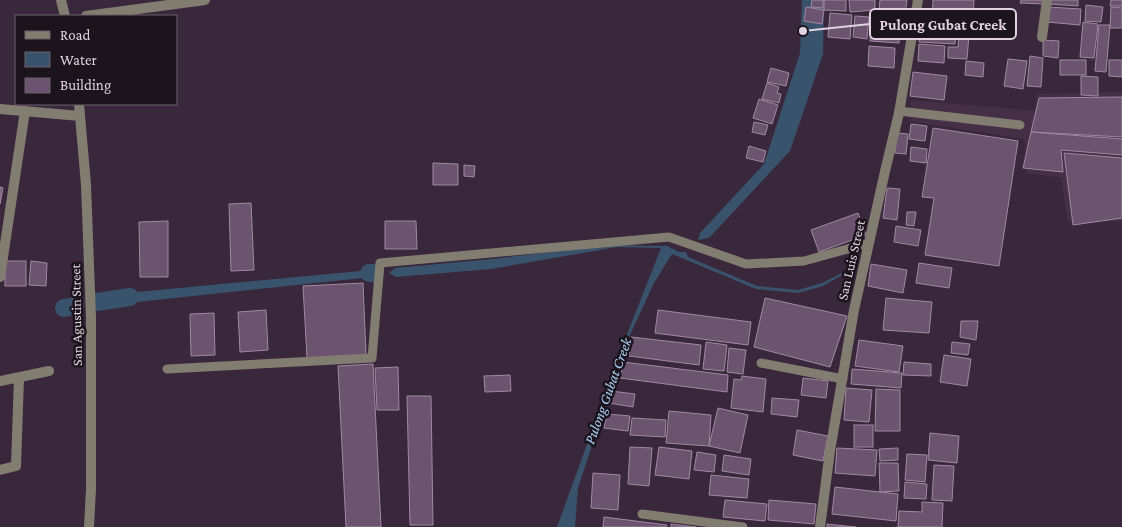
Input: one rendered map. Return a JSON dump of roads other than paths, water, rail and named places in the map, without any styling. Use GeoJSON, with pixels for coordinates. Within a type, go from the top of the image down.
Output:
{"type":"FeatureCollection","features":[{"type":"Feature","properties":{"kind":"street"},"geometry":{"type":"LineString","coordinates":[[61,0],[65,15]]}},
{"type":"Feature","properties":{"kind":"street"},"geometry":{"type":"LineString","coordinates":[[93,15],[205,0]]}},
{"type":"Feature","properties":{"kind":"street","name":"San Luis Street"},"geometry":{"type":"LineString","coordinates":[[820,527],[830,451],[854,310],[899,111],[918,0]]}},
{"type":"Feature","properties":{"kind":"street"},"geometry":{"type":"LineString","coordinates":[[1042,37],[1047,0]]}},
{"type":"Feature","properties":{"kind":"street","name":"San Agustin Street"},"geometry":{"type":"LineString","coordinates":[[79,105],[86,185],[91,318],[91,489],[89,527]]}},
{"type":"Feature","properties":{"kind":"street"},"geometry":{"type":"LineString","coordinates":[[0,109],[80,116]]}},
{"type":"Feature","properties":{"kind":"street"},"geometry":{"type":"LineString","coordinates":[[0,277],[25,111]]}},
{"type":"Feature","properties":{"kind":"street"},"geometry":{"type":"LineString","coordinates":[[0,381],[49,371]]}},
{"type":"Feature","properties":{"kind":"street"},"geometry":{"type":"LineString","coordinates":[[0,470],[16,466],[19,378]]}},
{"type":"Feature","properties":{"kind":"lane"},"geometry":{"type":"LineString","coordinates":[[899,111],[1020,125]]}},
{"type":"Feature","properties":{"kind":"lane"},"geometry":{"type":"LineString","coordinates":[[167,369],[372,358],[380,263],[668,236],[746,264],[804,261],[869,243]]}},
{"type":"Feature","properties":{"kind":"lane"},"geometry":{"type":"LineString","coordinates":[[761,363],[843,379]]}},
{"type":"Feature","properties":{"kind":"lane"},"geometry":{"type":"LineString","coordinates":[[642,514],[743,527]]}},
{"type":"Feature","properties":{"kind":"water"},"geometry":{"type":"Polygon","coordinates":[[[802,0],[824,0],[823,54],[790,151],[709,238],[698,240],[700,233],[764,164],[800,53],[802,0]]]}},
{"type":"Feature","properties":{"kind":"water"},"geometry":{"type":"Polygon","coordinates":[[[611,245],[667,246],[679,252],[686,252],[688,257],[757,286],[798,290],[822,283],[862,264],[823,286],[798,293],[756,289],[672,254],[654,283],[623,350],[578,488],[575,527],[557,527],[624,342],[661,248],[617,247],[491,269],[396,277],[389,273],[395,268],[611,245]]]}},
{"type":"Feature","properties":{"kind":"water"},"geometry":{"type":"Polygon","coordinates":[[[360,271],[369,273],[363,278],[137,302],[130,297],[137,292],[360,271]]]}},
{"type":"Feature","properties":{"kind":"waterway"},"geometry":{"type":"LineString","coordinates":[[369,273],[375,273]]}},
{"type":"Feature","properties":{"kind":"waterway"},"geometry":{"type":"LineString","coordinates":[[97,302],[130,297]]}},
{"type":"Feature","properties":{"kind":"waterway"},"geometry":{"type":"LineString","coordinates":[[64,308],[75,306]]}},
{"type":"Feature","properties":{"kind":"place","name":"Pulong Gubat Creek"},"geometry":{"type":"Point","coordinates":[803,31]}}]}
